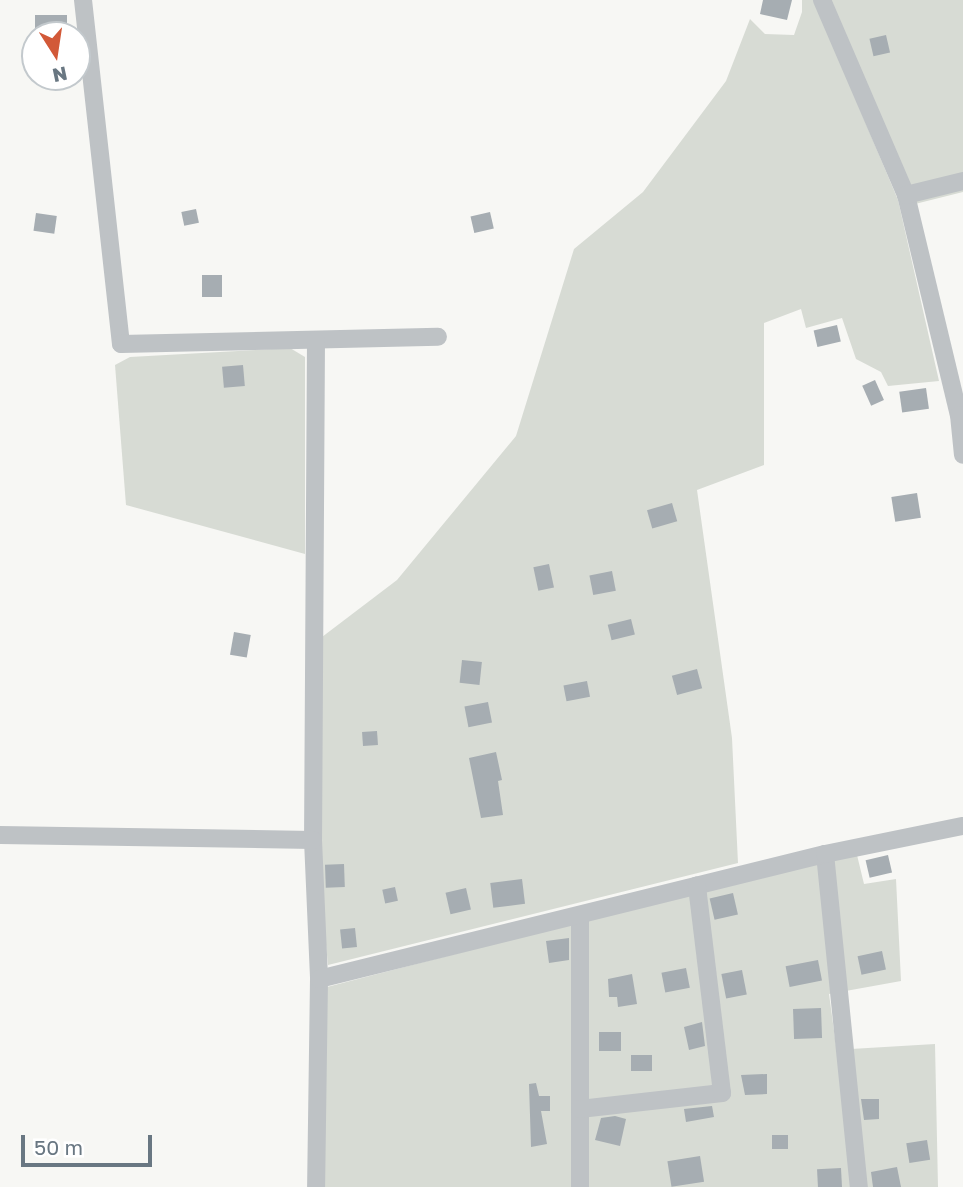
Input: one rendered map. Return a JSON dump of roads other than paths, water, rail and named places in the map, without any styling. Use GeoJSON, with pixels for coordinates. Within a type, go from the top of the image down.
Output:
{"type":"FeatureCollection","features":[{"type":"Feature","properties":{"kind":"street"},"geometry":{"type":"LineString","coordinates":[[83,0],[121,344],[438,337]]}},
{"type":"Feature","properties":{"kind":"street"},"geometry":{"type":"LineString","coordinates":[[822,0],[906,195],[959,415],[963,454]]}},
{"type":"Feature","properties":{"kind":"street"},"geometry":{"type":"LineString","coordinates":[[906,195],[963,181]]}},
{"type":"Feature","properties":{"kind":"street"},"geometry":{"type":"LineString","coordinates":[[316,340],[313,840],[319,979],[316,1187]]}},
{"type":"Feature","properties":{"kind":"street"},"geometry":{"type":"LineString","coordinates":[[319,979],[825,854],[963,826]]}},
{"type":"Feature","properties":{"kind":"street"},"geometry":{"type":"LineString","coordinates":[[0,835],[313,840]]}},
{"type":"Feature","properties":{"kind":"street"},"geometry":{"type":"LineString","coordinates":[[825,854],[859,1187]]}},
{"type":"Feature","properties":{"kind":"street"},"geometry":{"type":"LineString","coordinates":[[580,1109],[722,1093],[697,886]]}},
{"type":"Feature","properties":{"kind":"street"},"geometry":{"type":"LineString","coordinates":[[580,915],[580,1187]]}}]}
